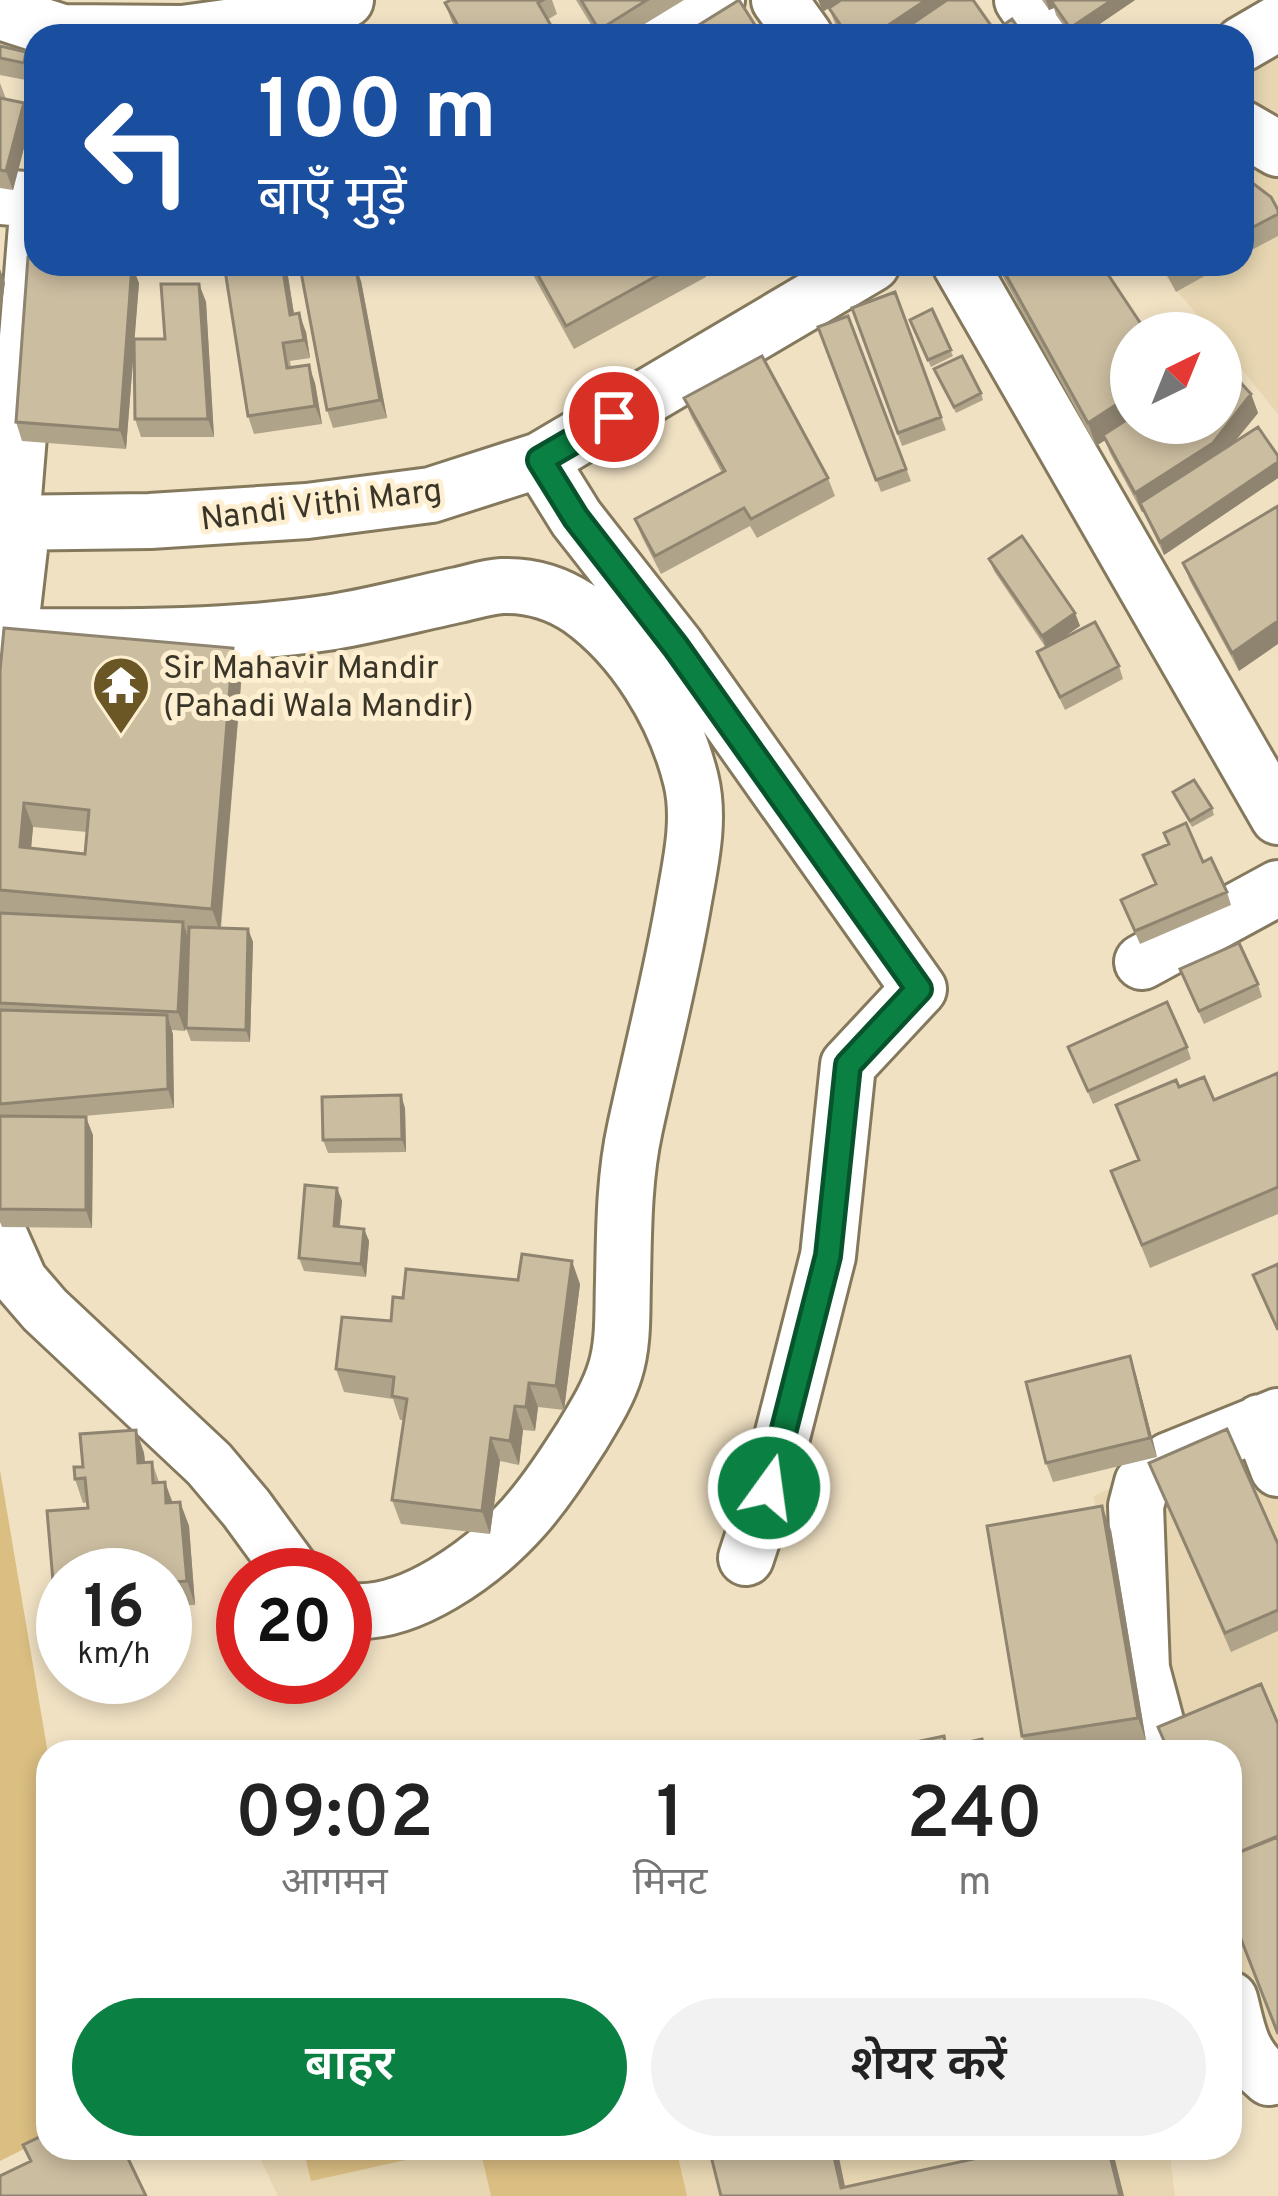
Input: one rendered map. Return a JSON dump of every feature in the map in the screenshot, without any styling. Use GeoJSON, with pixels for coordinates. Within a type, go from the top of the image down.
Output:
{"type":"FeatureCollection","features":[{"type":"Feature","properties":{"kind":"street"},"geometry":{"type":"LineString","coordinates":[[247,24],[346,0]]}},
{"type":"Feature","properties":{"kind":"street"},"geometry":{"type":"LineString","coordinates":[[678,24],[717,0]]}},
{"type":"Feature","properties":{"kind":"street"},"geometry":{"type":"LineString","coordinates":[[0,12],[63,23]]}},
{"type":"Feature","properties":{"kind":"street"},"geometry":{"type":"LineString","coordinates":[[0,722],[10,636],[12,522],[32,276]]}},
{"type":"Feature","properties":{"kind":"street","name":"Nandi Vithi Marg"},"geometry":{"type":"LineString","coordinates":[[12,522],[150,521],[308,511],[431,495],[540,460],[852,276]]}},
{"type":"Feature","properties":{"kind":"street"},"geometry":{"type":"LineString","coordinates":[[967,276],[1274,801]]}},
{"type":"Feature","properties":{"kind":"street"},"geometry":{"type":"LineString","coordinates":[[540,460],[576,518],[676,647],[919,989],[848,1065],[828,1256],[769,1488],[746,1558]]}},
{"type":"Feature","properties":{"kind":"street"},"geometry":{"type":"LineString","coordinates":[[10,636],[166,637],[247,631],[335,621],[498,586],[532,586],[583,611],[614,640],[667,712],[691,780],[695,818],[673,965],[633,1135],[615,1373],[554,1480],[521,1520],[485,1554],[416,1598],[372,1609]]}},
{"type":"Feature","properties":{"kind":"street"},"geometry":{"type":"LineString","coordinates":[[1142,962],[1278,888]]}},
{"type":"Feature","properties":{"kind":"street"},"geometry":{"type":"LineString","coordinates":[[0,1236],[20,1281],[45,1310],[209,1464],[276,1548]]}},
{"type":"Feature","properties":{"kind":"street"},"geometry":{"type":"LineString","coordinates":[[1161,1740],[1142,1669],[1136,1506],[1142,1483],[1168,1460],[1272,1436]]}},
{"type":"Feature","properties":{"kind":"street"},"geometry":{"type":"LineString","coordinates":[[1242,2042],[1252,2064],[1269,2078],[1278,2076]]}},
{"type":"Feature","properties":{"kind":"shaded area"},"geometry":{"type":"Polygon","coordinates":[[[1278,24],[1278,414],[1242,370],[1242,312],[1195,312],[1165,276],[1254,276],[1254,37],[1278,24]]]}},
{"type":"Feature","properties":{"kind":"shaded area"},"geometry":{"type":"Polygon","coordinates":[[[1278,1409],[1278,2078],[1242,2056],[1242,1740],[1127,1740],[1094,1496],[1278,1409]]]}},
{"type":"Feature","properties":{"kind":"shaded area"},"geometry":{"type":"Polygon","coordinates":[[[0,1470],[46,1740],[36,1740],[36,2143],[0,2161],[0,1470]]]}},
{"type":"Feature","properties":{"kind":"shaded area"},"geometry":{"type":"Polygon","coordinates":[[[261,2160],[1170,2160],[1175,2196],[278,2196],[261,2160]]]}},
{"type":"Feature","properties":{"kind":"shaded area"},"geometry":{"type":"Polygon","coordinates":[[[306,2160],[406,2160],[311,2181],[306,2160]]]}},
{"type":"Feature","properties":{"kind":"shaded area"},"geometry":{"type":"Polygon","coordinates":[[[483,2160],[679,2160],[687,2196],[491,2196],[483,2160]]]}},
{"type":"Feature","properties":{"kind":"building"},"geometry":{"type":"Polygon","coordinates":[[[543,0],[538,3],[550,24],[457,24],[445,3],[543,0]]]}},
{"type":"Feature","properties":{"kind":"building"},"geometry":{"type":"Polygon","coordinates":[[[581,0],[647,0],[609,24],[595,24],[581,0]]]}},
{"type":"Feature","properties":{"kind":"building"},"geometry":{"type":"Polygon","coordinates":[[[739,0],[754,24],[700,24],[739,0]]]}},
{"type":"Feature","properties":{"kind":"building"},"geometry":{"type":"Polygon","coordinates":[[[841,0],[926,0],[890,24],[840,24],[829,8],[841,0]]]}},
{"type":"Feature","properties":{"kind":"building"},"geometry":{"type":"Polygon","coordinates":[[[947,0],[973,0],[990,24],[912,24],[947,0]]]}},
{"type":"Feature","properties":{"kind":"building"},"geometry":{"type":"Polygon","coordinates":[[[1112,0],[1076,24],[1067,24],[1052,2],[1112,0]]]}},
{"type":"Feature","properties":{"kind":"building"},"geometry":{"type":"Polygon","coordinates":[[[0,46],[24,52],[24,63],[0,58],[0,46]]]}},
{"type":"Feature","properties":{"kind":"building"},"geometry":{"type":"Polygon","coordinates":[[[0,98],[24,103],[6,171],[0,170],[0,98]]]}},
{"type":"Feature","properties":{"kind":"building"},"geometry":{"type":"Polygon","coordinates":[[[1254,184],[1271,197],[1278,214],[1254,227],[1254,184]]]}},
{"type":"Feature","properties":{"kind":"building"},"geometry":{"type":"Polygon","coordinates":[[[27,276],[131,276],[120,430],[16,422],[27,276]]]}},
{"type":"Feature","properties":{"kind":"building"},"geometry":{"type":"Polygon","coordinates":[[[226,276],[284,276],[290,315],[299,313],[304,340],[283,343],[287,368],[309,365],[315,406],[248,416],[226,276]]]}},
{"type":"Feature","properties":{"kind":"building"},"geometry":{"type":"Polygon","coordinates":[[[302,276],[357,276],[380,400],[327,410],[302,276]]]}},
{"type":"Feature","properties":{"kind":"building"},"geometry":{"type":"Polygon","coordinates":[[[539,276],[656,276],[566,326],[539,276]]]}},
{"type":"Feature","properties":{"kind":"building"},"geometry":{"type":"Polygon","coordinates":[[[1007,276],[1109,276],[1133,312],[1110,312],[1110,409],[1088,423],[1007,276]]]}},
{"type":"Feature","properties":{"kind":"building"},"geometry":{"type":"Polygon","coordinates":[[[161,284],[199,284],[208,419],[135,419],[134,339],[165,339],[161,284]]]}},
{"type":"Feature","properties":{"kind":"building"},"geometry":{"type":"Polygon","coordinates":[[[895,292],[941,417],[898,433],[852,308],[895,292]]]}},
{"type":"Feature","properties":{"kind":"building"},"geometry":{"type":"Polygon","coordinates":[[[932,309],[951,350],[928,360],[910,320],[932,309]]]}},
{"type":"Feature","properties":{"kind":"building"},"geometry":{"type":"Polygon","coordinates":[[[848,316],[906,469],[876,480],[818,327],[848,316]]]}},
{"type":"Feature","properties":{"kind":"building"},"geometry":{"type":"Polygon","coordinates":[[[762,356],[828,478],[751,519],[744,508],[655,556],[635,519],[725,471],[684,398],[762,356]]]}},
{"type":"Feature","properties":{"kind":"building"},"geometry":{"type":"Polygon","coordinates":[[[962,356],[981,393],[954,407],[934,369],[962,356]]]}},
{"type":"Feature","properties":{"kind":"building"},"geometry":{"type":"Polygon","coordinates":[[[1242,384],[1251,394],[1242,406],[1242,384]]]}},
{"type":"Feature","properties":{"kind":"building"},"geometry":{"type":"Polygon","coordinates":[[[1258,427],[1278,462],[1160,542],[1140,503],[1232,444],[1242,444],[1242,437],[1258,427]]]}},
{"type":"Feature","properties":{"kind":"building"},"geometry":{"type":"Polygon","coordinates":[[[1110,430],[1110,444],[1211,444],[1135,493],[1103,435],[1110,430]]]}},
{"type":"Feature","properties":{"kind":"building"},"geometry":{"type":"Polygon","coordinates":[[[1278,506],[1278,621],[1232,653],[1183,563],[1278,506]]]}},
{"type":"Feature","properties":{"kind":"building"},"geometry":{"type":"Polygon","coordinates":[[[1022,536],[1075,613],[1042,636],[989,559],[1022,536]]]}},
{"type":"Feature","properties":{"kind":"building"},"geometry":{"type":"Polygon","coordinates":[[[1095,622],[1119,666],[1060,697],[1037,652],[1095,622]]]}},
{"type":"Feature","properties":{"kind":"building","name":"Sir Mahavir Mandir (Pahadi Wala Mandir)"},"geometry":{"type":"Polygon","coordinates":[[[4,628],[233,648],[212,909],[0,890],[4,628]],[[24,803],[20,847],[85,854],[89,810],[24,803]]]}},
{"type":"Feature","properties":{"kind":"building"},"geometry":{"type":"Polygon","coordinates":[[[1194,780],[1212,808],[1190,821],[1173,792],[1194,780]]]}},
{"type":"Feature","properties":{"kind":"building"},"geometry":{"type":"Polygon","coordinates":[[[1186,823],[1203,862],[1211,858],[1227,892],[1135,931],[1121,900],[1156,884],[1143,855],[1169,844],[1164,833],[1186,823]]]}},
{"type":"Feature","properties":{"kind":"building"},"geometry":{"type":"Polygon","coordinates":[[[0,913],[183,922],[178,1012],[0,1003],[0,913]]]}},
{"type":"Feature","properties":{"kind":"building"},"geometry":{"type":"Polygon","coordinates":[[[189,927],[248,929],[246,1030],[186,1028],[189,927]]]}},
{"type":"Feature","properties":{"kind":"building"},"geometry":{"type":"Polygon","coordinates":[[[1239,943],[1258,984],[1199,1011],[1180,969],[1239,943]]]}},
{"type":"Feature","properties":{"kind":"building"},"geometry":{"type":"Polygon","coordinates":[[[1167,1002],[1187,1047],[1088,1091],[1068,1047],[1167,1002]]]}},
{"type":"Feature","properties":{"kind":"building"},"geometry":{"type":"Polygon","coordinates":[[[0,1010],[167,1015],[168,1089],[0,1104],[0,1010]]]}},
{"type":"Feature","properties":{"kind":"building"},"geometry":{"type":"Polygon","coordinates":[[[1278,1073],[1278,1187],[1142,1245],[1111,1171],[1139,1160],[1116,1105],[1176,1080],[1179,1087],[1204,1077],[1214,1100],[1278,1073]]]}},
{"type":"Feature","properties":{"kind":"building"},"geometry":{"type":"Polygon","coordinates":[[[401,1095],[402,1139],[323,1140],[322,1097],[401,1095]]]}},
{"type":"Feature","properties":{"kind":"building"},"geometry":{"type":"Polygon","coordinates":[[[0,1116],[86,1117],[86,1210],[0,1209],[0,1116]]]}},
{"type":"Feature","properties":{"kind":"building"},"geometry":{"type":"Polygon","coordinates":[[[305,1185],[337,1188],[334,1226],[364,1229],[361,1264],[299,1258],[305,1185]]]}},
{"type":"Feature","properties":{"kind":"building"},"geometry":{"type":"Polygon","coordinates":[[[522,1254],[572,1261],[556,1386],[529,1383],[526,1407],[515,1406],[510,1441],[491,1438],[482,1511],[392,1500],[407,1399],[392,1396],[394,1377],[336,1369],[342,1317],[391,1321],[393,1297],[403,1298],[406,1269],[518,1280],[522,1254]]]}},
{"type":"Feature","properties":{"kind":"building"},"geometry":{"type":"Polygon","coordinates":[[[1278,1264],[1278,1330],[1253,1275],[1278,1264]]]}},
{"type":"Feature","properties":{"kind":"building"},"geometry":{"type":"Polygon","coordinates":[[[1130,1356],[1150,1438],[1046,1463],[1026,1382],[1130,1356]]]}},
{"type":"Feature","properties":{"kind":"building"},"geometry":{"type":"Polygon","coordinates":[[[1227,1429],[1278,1544],[1278,1610],[1225,1633],[1149,1463],[1227,1429]]]}},
{"type":"Feature","properties":{"kind":"building"},"geometry":{"type":"Polygon","coordinates":[[[136,1430],[138,1463],[152,1462],[153,1483],[165,1482],[166,1503],[180,1502],[184,1548],[50,1548],[47,1511],[88,1508],[85,1478],[75,1479],[74,1467],[83,1467],[80,1434],[136,1430]]]}},
{"type":"Feature","properties":{"kind":"building"},"geometry":{"type":"Polygon","coordinates":[[[1102,1506],[1138,1718],[1022,1736],[987,1526],[1102,1506]]]}},
{"type":"Feature","properties":{"kind":"building"},"geometry":{"type":"Polygon","coordinates":[[[1261,1684],[1278,1724],[1278,1836],[1242,1851],[1242,1740],[1164,1740],[1158,1727],[1261,1684]]]}},
{"type":"Feature","properties":{"kind":"building"},"geometry":{"type":"Polygon","coordinates":[[[1278,1837],[1278,2034],[1242,1942],[1242,1851],[1278,1837]]]}},
{"type":"Feature","properties":{"kind":"building"},"geometry":{"type":"Polygon","coordinates":[[[36,2139],[36,2160],[129,2160],[146,2196],[0,2196],[0,2176],[31,2161],[23,2145],[36,2139]]]}},
{"type":"Feature","properties":{"kind":"building"},"geometry":{"type":"Polygon","coordinates":[[[712,2160],[835,2160],[841,2188],[969,2160],[1111,2160],[1120,2196],[721,2196],[712,2160]]]}},
{"type":"Feature","properties":{"kind":"place","name":"Sir Mahavir Mandir (Pahadi Wala Mandir)"},"geometry":{"type":"Point","coordinates":[121,736]}},
{"type":"Feature","properties":{"kind":"route"},"geometry":{"type":"LineString","coordinates":[[614,417],[540,460],[576,518],[676,647],[919,989],[848,1065],[828,1256],[769,1488]]}}]}
